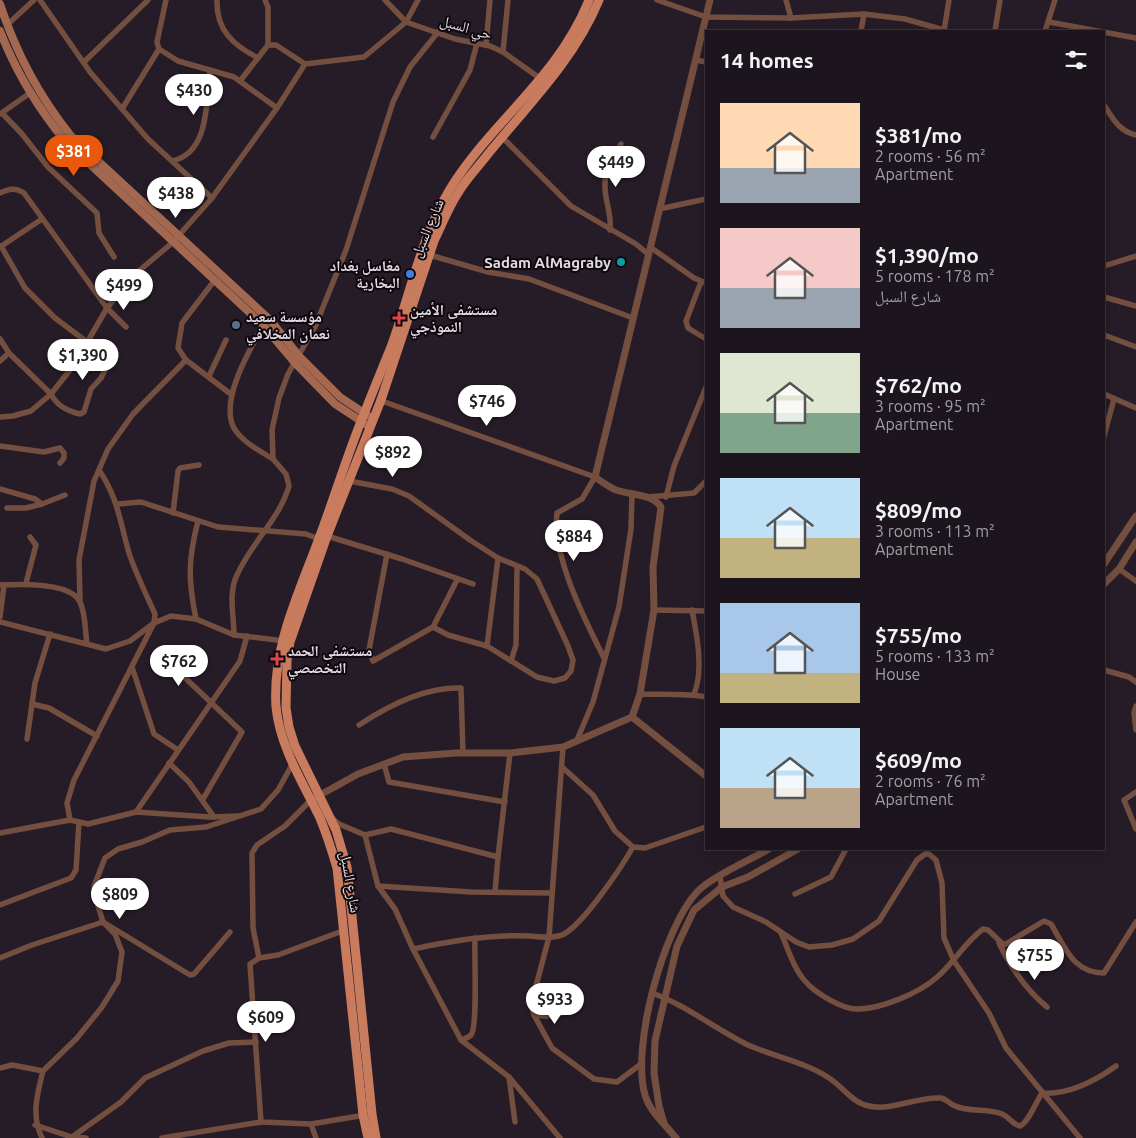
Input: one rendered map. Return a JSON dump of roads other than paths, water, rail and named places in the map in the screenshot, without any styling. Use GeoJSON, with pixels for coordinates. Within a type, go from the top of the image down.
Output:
{"type":"FeatureCollection","features":[{"type":"Feature","properties":{"kind":"main road","name":"شارع السبل"},"geometry":{"type":"LineString","coordinates":[[323,538],[349,481],[371,423],[376,399],[427,239],[451,189],[468,165],[541,79],[572,37],[589,0]]}},
{"type":"Feature","properties":{"kind":"main road","name":"شارع السبل"},"geometry":{"type":"LineString","coordinates":[[376,1138],[367,1114],[337,868],[326,832],[285,746],[276,707],[278,662],[323,538],[362,419],[376,399],[445,218],[458,192],[570,57],[588,26],[599,0]]}},
{"type":"Feature","properties":{"kind":"main road"},"geometry":{"type":"LineString","coordinates":[[0,4],[7,25],[34,84],[50,110],[71,136],[214,281],[362,419],[371,423]]}},
{"type":"Feature","properties":{"kind":"main road"},"geometry":{"type":"LineString","coordinates":[[1,36],[30,93],[65,141],[175,240],[270,320],[297,360]]}},
{"type":"Feature","properties":{"kind":"main road","name":"شارع السبل"},"geometry":{"type":"LineString","coordinates":[[285,641],[285,682],[289,727],[295,746],[336,830],[347,867],[368,1138]]}},
{"type":"Feature","properties":{"kind":"street"},"geometry":{"type":"LineString","coordinates":[[7,25],[34,0]]}},
{"type":"Feature","properties":{"kind":"street"},"geometry":{"type":"LineString","coordinates":[[40,0],[84,62],[148,139],[212,198]]}},
{"type":"Feature","properties":{"kind":"street"},"geometry":{"type":"LineString","coordinates":[[84,62],[148,0]]}},
{"type":"Feature","properties":{"kind":"street"},"geometry":{"type":"LineString","coordinates":[[166,0],[157,42],[160,49],[178,61],[240,81],[277,108]]}},
{"type":"Feature","properties":{"kind":"street"},"geometry":{"type":"LineString","coordinates":[[217,0],[220,22],[231,42],[258,58]]}},
{"type":"Feature","properties":{"kind":"street"},"geometry":{"type":"LineString","coordinates":[[240,81],[268,45],[268,7],[265,0]]}},
{"type":"Feature","properties":{"kind":"street","name":"حي السبل"},"geometry":{"type":"LineString","coordinates":[[385,0],[406,22],[455,39],[486,45],[504,52],[541,79]]}},
{"type":"Feature","properties":{"kind":"street"},"geometry":{"type":"LineString","coordinates":[[268,45],[276,45],[305,64],[364,57],[406,22],[418,0]]}},
{"type":"Feature","properties":{"kind":"street"},"geometry":{"type":"LineString","coordinates":[[486,45],[490,0]]}},
{"type":"Feature","properties":{"kind":"street"},"geometry":{"type":"LineString","coordinates":[[504,52],[508,0]]}},
{"type":"Feature","properties":{"kind":"street"},"geometry":{"type":"LineString","coordinates":[[657,0],[706,17],[790,18],[864,14],[905,19],[941,30]]}},
{"type":"Feature","properties":{"kind":"street"},"geometry":{"type":"LineString","coordinates":[[604,658],[578,601],[556,538],[557,512],[582,500],[595,477],[710,0]]}},
{"type":"Feature","properties":{"kind":"street"},"geometry":{"type":"LineString","coordinates":[[786,0],[790,18]]}},
{"type":"Feature","properties":{"kind":"street"},"geometry":{"type":"LineString","coordinates":[[944,30],[949,0]]}},
{"type":"Feature","properties":{"kind":"street"},"geometry":{"type":"LineString","coordinates":[[995,30],[1000,0]]}},
{"type":"Feature","properties":{"kind":"street"},"geometry":{"type":"LineString","coordinates":[[1045,30],[1056,0]]}},
{"type":"Feature","properties":{"kind":"street"},"geometry":{"type":"LineString","coordinates":[[861,30],[864,14]]}},
{"type":"Feature","properties":{"kind":"street"},"geometry":{"type":"LineString","coordinates":[[1048,22],[1092,30]]}},
{"type":"Feature","properties":{"kind":"street"},"geometry":{"type":"LineString","coordinates":[[273,459],[272,430],[278,398],[314,327],[346,250],[393,102],[410,68],[438,32]]}},
{"type":"Feature","properties":{"kind":"street"},"geometry":{"type":"LineString","coordinates":[[1105,32],[1136,38]]}},
{"type":"Feature","properties":{"kind":"street"},"geometry":{"type":"LineString","coordinates":[[433,137],[470,70],[478,43]]}},
{"type":"Feature","properties":{"kind":"street"},"geometry":{"type":"LineString","coordinates":[[122,109],[160,49]]}},
{"type":"Feature","properties":{"kind":"street"},"geometry":{"type":"LineString","coordinates":[[696,60],[705,62]]}},
{"type":"Feature","properties":{"kind":"street"},"geometry":{"type":"LineString","coordinates":[[0,417],[31,411],[51,394],[74,365],[107,308],[134,274],[175,240],[212,198],[277,108],[305,64]]}},
{"type":"Feature","properties":{"kind":"street"},"geometry":{"type":"LineString","coordinates":[[172,161],[180,160],[198,145],[208,97],[210,70]]}},
{"type":"Feature","properties":{"kind":"street"},"geometry":{"type":"LineString","coordinates":[[30,93],[1,114],[22,134],[48,167],[98,213],[99,233],[114,257]]}},
{"type":"Feature","properties":{"kind":"street"},"geometry":{"type":"LineString","coordinates":[[1105,107],[1115,123],[1126,133],[1136,136]]}},
{"type":"Feature","properties":{"kind":"street"},"geometry":{"type":"LineString","coordinates":[[502,138],[571,206],[704,283],[686,321],[688,328],[705,338]]}},
{"type":"Feature","properties":{"kind":"street"},"geometry":{"type":"LineString","coordinates":[[610,230],[612,216],[605,183],[608,170],[621,144]]}},
{"type":"Feature","properties":{"kind":"street"},"geometry":{"type":"LineString","coordinates":[[0,193],[18,189],[24,193],[107,308],[126,327]]}},
{"type":"Feature","properties":{"kind":"street"},"geometry":{"type":"LineString","coordinates":[[659,210],[705,198]]}},
{"type":"Feature","properties":{"kind":"street"},"geometry":{"type":"LineString","coordinates":[[42,219],[1,247],[25,288],[55,318],[87,342]]}},
{"type":"Feature","properties":{"kind":"street"},"geometry":{"type":"LineString","coordinates":[[430,255],[488,272],[529,279],[633,318]]}},
{"type":"Feature","properties":{"kind":"street"},"geometry":{"type":"LineString","coordinates":[[1105,266],[1136,256]]}},
{"type":"Feature","properties":{"kind":"street"},"geometry":{"type":"LineString","coordinates":[[214,281],[182,323],[178,348],[186,360],[232,394]]}},
{"type":"Feature","properties":{"kind":"street"},"geometry":{"type":"LineString","coordinates":[[1105,297],[1136,306]]}},
{"type":"Feature","properties":{"kind":"street"},"geometry":{"type":"LineString","coordinates":[[234,635],[232,596],[236,576],[267,530],[289,486],[286,474],[273,459],[247,443],[231,422],[232,394],[248,353],[263,325]]}},
{"type":"Feature","properties":{"kind":"street"},"geometry":{"type":"LineString","coordinates":[[1105,335],[1136,347]]}},
{"type":"Feature","properties":{"kind":"street"},"geometry":{"type":"LineString","coordinates":[[0,339],[9,353],[51,394],[55,403],[80,414],[84,412],[91,389],[101,378],[107,366]]}},
{"type":"Feature","properties":{"kind":"street"},"geometry":{"type":"LineString","coordinates":[[209,376],[226,340]]}},
{"type":"Feature","properties":{"kind":"street"},"geometry":{"type":"LineString","coordinates":[[0,361],[9,353]]}},
{"type":"Feature","properties":{"kind":"street"},"geometry":{"type":"LineString","coordinates":[[87,644],[80,600],[79,560],[94,481],[108,449],[133,414],[186,360]]}},
{"type":"Feature","properties":{"kind":"street"},"geometry":{"type":"LineString","coordinates":[[666,497],[674,466],[705,390]]}},
{"type":"Feature","properties":{"kind":"street"},"geometry":{"type":"LineString","coordinates":[[1105,394],[1136,408]]}},
{"type":"Feature","properties":{"kind":"street"},"geometry":{"type":"LineString","coordinates":[[1105,432],[1114,398]]}},
{"type":"Feature","properties":{"kind":"street"},"geometry":{"type":"LineString","coordinates":[[376,399],[595,477],[614,490],[646,497],[666,497],[694,493],[705,482]]}},
{"type":"Feature","properties":{"kind":"street"},"geometry":{"type":"LineString","coordinates":[[0,446],[44,452],[60,448],[64,453],[64,458],[60,463]]}},
{"type":"Feature","properties":{"kind":"street"},"geometry":{"type":"LineString","coordinates":[[173,513],[178,471],[180,468],[199,465]]}},
{"type":"Feature","properties":{"kind":"street"},"geometry":{"type":"LineString","coordinates":[[70,820],[67,803],[74,780],[154,624],[155,614],[130,553],[118,504],[110,485],[99,470]]}},
{"type":"Feature","properties":{"kind":"street"},"geometry":{"type":"LineString","coordinates":[[349,481],[392,488],[409,496],[498,558],[525,569],[537,579],[573,660],[572,672],[565,678],[554,681],[537,677],[487,646],[448,635],[433,627]]}},
{"type":"Feature","properties":{"kind":"street"},"geometry":{"type":"LineString","coordinates":[[0,489],[35,499],[42,504]]}},
{"type":"Feature","properties":{"kind":"street"},"geometry":{"type":"LineString","coordinates":[[577,740],[593,702],[624,585],[631,529],[632,494]]}},
{"type":"Feature","properties":{"kind":"street"},"geometry":{"type":"LineString","coordinates":[[7,508],[26,508],[65,495]]}},
{"type":"Feature","properties":{"kind":"street"},"geometry":{"type":"LineString","coordinates":[[259,958],[253,928],[252,854],[257,845],[286,826],[311,800],[358,774],[403,757],[463,753],[510,754],[563,747],[632,717],[640,694],[654,610],[653,567],[661,507],[658,503],[646,497]]}},
{"type":"Feature","properties":{"kind":"street"},"geometry":{"type":"LineString","coordinates":[[118,504],[141,502],[218,527],[306,534],[387,554],[473,584]]}},
{"type":"Feature","properties":{"kind":"street"},"geometry":{"type":"LineString","coordinates":[[1105,561],[1136,516]]}},
{"type":"Feature","properties":{"kind":"street"},"geometry":{"type":"LineString","coordinates":[[196,619],[189,573],[191,550],[198,521]]}},
{"type":"Feature","properties":{"kind":"street"},"geometry":{"type":"LineString","coordinates":[[26,583],[30,560],[36,546],[30,538]]}},
{"type":"Feature","properties":{"kind":"street"},"geometry":{"type":"LineString","coordinates":[[1105,583],[1119,569],[1136,542]]}},
{"type":"Feature","properties":{"kind":"street"},"geometry":{"type":"LineString","coordinates":[[387,554],[369,650],[373,661],[433,627],[458,580]]}},
{"type":"Feature","properties":{"kind":"street"},"geometry":{"type":"LineString","coordinates":[[487,646],[498,558]]}},
{"type":"Feature","properties":{"kind":"street"},"geometry":{"type":"LineString","coordinates":[[511,661],[516,645],[517,567]]}},
{"type":"Feature","properties":{"kind":"street"},"geometry":{"type":"LineString","coordinates":[[1119,569],[1136,581]]}},
{"type":"Feature","properties":{"kind":"street"},"geometry":{"type":"LineString","coordinates":[[0,617],[2,585],[26,583],[68,591],[80,600]]}},
{"type":"Feature","properties":{"kind":"street"},"geometry":{"type":"LineString","coordinates":[[654,610],[705,611]]}},
{"type":"Feature","properties":{"kind":"street"},"geometry":{"type":"LineString","coordinates":[[692,610],[698,662],[697,686],[694,694]]}},
{"type":"Feature","properties":{"kind":"street"},"geometry":{"type":"LineString","coordinates":[[0,622],[106,649],[130,641],[154,624],[171,616],[196,619],[234,635],[285,641]]}},
{"type":"Feature","properties":{"kind":"street"},"geometry":{"type":"LineString","coordinates":[[27,739],[34,683],[50,634]]}},
{"type":"Feature","properties":{"kind":"street"},"geometry":{"type":"LineString","coordinates":[[136,812],[240,660],[246,636]]}},
{"type":"Feature","properties":{"kind":"street"},"geometry":{"type":"LineString","coordinates":[[171,655],[180,673],[242,732],[203,799]]}},
{"type":"Feature","properties":{"kind":"street"},"geometry":{"type":"LineString","coordinates":[[132,667],[154,734],[178,750]]}},
{"type":"Feature","properties":{"kind":"street"},"geometry":{"type":"LineString","coordinates":[[1105,670],[1129,677],[1136,682]]}},
{"type":"Feature","properties":{"kind":"street"},"geometry":{"type":"LineString","coordinates":[[359,725],[390,704],[425,693],[461,688],[463,753]]}},
{"type":"Feature","properties":{"kind":"street"},"geometry":{"type":"LineString","coordinates":[[640,694],[671,696],[694,694],[705,697]]}},
{"type":"Feature","properties":{"kind":"street"},"geometry":{"type":"LineString","coordinates":[[32,704],[50,708],[97,736]]}},
{"type":"Feature","properties":{"kind":"street"},"geometry":{"type":"LineString","coordinates":[[1136,706],[1134,713],[1136,730]]}},
{"type":"Feature","properties":{"kind":"street"},"geometry":{"type":"LineString","coordinates":[[632,717],[705,775]]}},
{"type":"Feature","properties":{"kind":"street"},"geometry":{"type":"LineString","coordinates":[[563,747],[549,937],[531,1005],[534,1015],[552,1048],[594,1079],[617,1082],[641,1064]]}},
{"type":"Feature","properties":{"kind":"street"},"geometry":{"type":"LineString","coordinates":[[496,892],[498,857],[510,754]]}},
{"type":"Feature","properties":{"kind":"street"},"geometry":{"type":"LineString","coordinates":[[169,763],[203,799],[214,817]]}},
{"type":"Feature","properties":{"kind":"street"},"geometry":{"type":"LineString","coordinates":[[42,1138],[35,1125],[35,1102],[43,1071],[82,1032],[102,1007],[118,981],[122,952],[115,934],[103,922],[98,910],[94,886],[105,858],[118,849],[142,842],[170,830],[206,827],[261,808],[278,790],[293,763]]}},
{"type":"Feature","properties":{"kind":"street"},"geometry":{"type":"LineString","coordinates":[[384,764],[388,782],[505,802]]}},
{"type":"Feature","properties":{"kind":"street"},"geometry":{"type":"LineString","coordinates":[[562,767],[593,795],[615,831],[634,847],[645,848],[705,827]]}},
{"type":"Feature","properties":{"kind":"street"},"geometry":{"type":"LineString","coordinates":[[1136,792],[1124,800],[1136,829]]}},
{"type":"Feature","properties":{"kind":"street"},"geometry":{"type":"LineString","coordinates":[[0,832],[70,820],[88,824],[136,812],[214,817],[238,816]]}},
{"type":"Feature","properties":{"kind":"street"},"geometry":{"type":"LineString","coordinates":[[328,815],[339,824],[365,836],[391,829],[498,857]]}},
{"type":"Feature","properties":{"kind":"street"},"geometry":{"type":"LineString","coordinates":[[0,905],[71,878],[76,870],[79,822]]}},
{"type":"Feature","properties":{"kind":"street"},"geometry":{"type":"LineString","coordinates":[[365,836],[378,886],[396,909],[412,949],[461,1040],[509,1077],[560,1138]]}},
{"type":"Feature","properties":{"kind":"street"},"geometry":{"type":"LineString","coordinates":[[412,949],[475,938],[506,935],[549,937],[564,935],[577,923],[620,871],[634,847]]}},
{"type":"Feature","properties":{"kind":"street"},"geometry":{"type":"LineString","coordinates":[[676,1138],[655,1114],[647,1100],[641,1064],[652,993],[673,932],[686,906],[698,890],[767,850]]}},
{"type":"Feature","properties":{"kind":"street"},"geometry":{"type":"LineString","coordinates":[[664,1123],[659,1106],[654,1073],[656,1041],[664,997],[677,946],[694,910],[722,887],[748,877],[794,850]]}},
{"type":"Feature","properties":{"kind":"street"},"geometry":{"type":"LineString","coordinates":[[795,894],[832,877],[846,850]]}},
{"type":"Feature","properties":{"kind":"street"},"geometry":{"type":"LineString","coordinates":[[720,877],[724,896],[733,907],[766,922],[809,947],[832,945],[854,939],[879,921],[917,860],[928,851],[936,860],[942,883],[944,938],[954,961],[989,1014],[1006,1048],[1080,1138]]}},
{"type":"Feature","properties":{"kind":"street"},"geometry":{"type":"LineString","coordinates":[[378,886],[551,893]]}},
{"type":"Feature","properties":{"kind":"street"},"geometry":{"type":"LineString","coordinates":[[0,958],[32,945],[103,922],[190,974],[194,974],[230,932]]}},
{"type":"Feature","properties":{"kind":"street"},"geometry":{"type":"LineString","coordinates":[[999,943],[1004,945],[1044,922],[1051,924],[1078,967],[1093,973],[1104,973],[1136,922]]}},
{"type":"Feature","properties":{"kind":"street"},"geometry":{"type":"LineString","coordinates":[[781,932],[803,980],[815,992],[857,1010],[882,1005],[934,980],[954,961],[973,936],[983,929],[988,930],[999,943],[1012,969],[1033,995],[1047,1007]]}},
{"type":"Feature","properties":{"kind":"street"},"geometry":{"type":"LineString","coordinates":[[261,1122],[250,964],[259,958],[278,954],[345,930]]}},
{"type":"Feature","properties":{"kind":"street"},"geometry":{"type":"LineString","coordinates":[[461,1040],[471,1036],[473,1031],[476,1006],[474,976],[475,938]]}},
{"type":"Feature","properties":{"kind":"street"},"geometry":{"type":"LineString","coordinates":[[652,993],[664,997],[748,1044],[785,1060],[809,1067],[830,1078],[857,1102],[866,1105],[879,1107],[933,1098],[944,1098],[962,1108],[997,1112],[1005,1116],[1013,1125],[1020,1126],[1028,1120],[1032,1108],[1042,1094]]}},
{"type":"Feature","properties":{"kind":"street"},"geometry":{"type":"LineString","coordinates":[[534,1015],[546,1016],[575,1010]]}},
{"type":"Feature","properties":{"kind":"street"},"geometry":{"type":"LineString","coordinates":[[72,1137],[90,1122],[121,1102],[145,1078],[203,1051],[229,1043],[256,1042]]}},
{"type":"Feature","properties":{"kind":"street"},"geometry":{"type":"LineString","coordinates":[[0,1068],[12,1065],[43,1071]]}},
{"type":"Feature","properties":{"kind":"street"},"geometry":{"type":"LineString","coordinates":[[1042,1094],[1055,1093],[1099,1079],[1116,1066]]}},
{"type":"Feature","properties":{"kind":"street"},"geometry":{"type":"LineString","coordinates":[[509,1077],[516,1122]]}},
{"type":"Feature","properties":{"kind":"street"},"geometry":{"type":"LineString","coordinates":[[162,1138],[261,1122],[311,1124],[367,1114]]}},
{"type":"Feature","properties":{"kind":"street"},"geometry":{"type":"LineString","coordinates":[[311,1124],[316,1138]]}},
{"type":"Feature","properties":{"kind":"street"},"geometry":{"type":"LineString","coordinates":[[35,1125],[72,1137],[86,1138]]}},
{"type":"Feature","properties":{"kind":"place","name":"Sadam AlMagraby"},"geometry":{"type":"Point","coordinates":[621,262]}},
{"type":"Feature","properties":{"kind":"place","name":"مغاسل بغداد البخارية"},"geometry":{"type":"Point","coordinates":[410,274]}},
{"type":"Feature","properties":{"kind":"place","name":"مستشفى الأمين النموذجي"},"geometry":{"type":"Point","coordinates":[399,318]}},
{"type":"Feature","properties":{"kind":"place","name":"مؤسسة سعيد نعمان المخلافي"},"geometry":{"type":"Point","coordinates":[236,325]}},
{"type":"Feature","properties":{"kind":"place","name":"مستشفى الحمد التخصصي"},"geometry":{"type":"Point","coordinates":[277,659]}}]}
